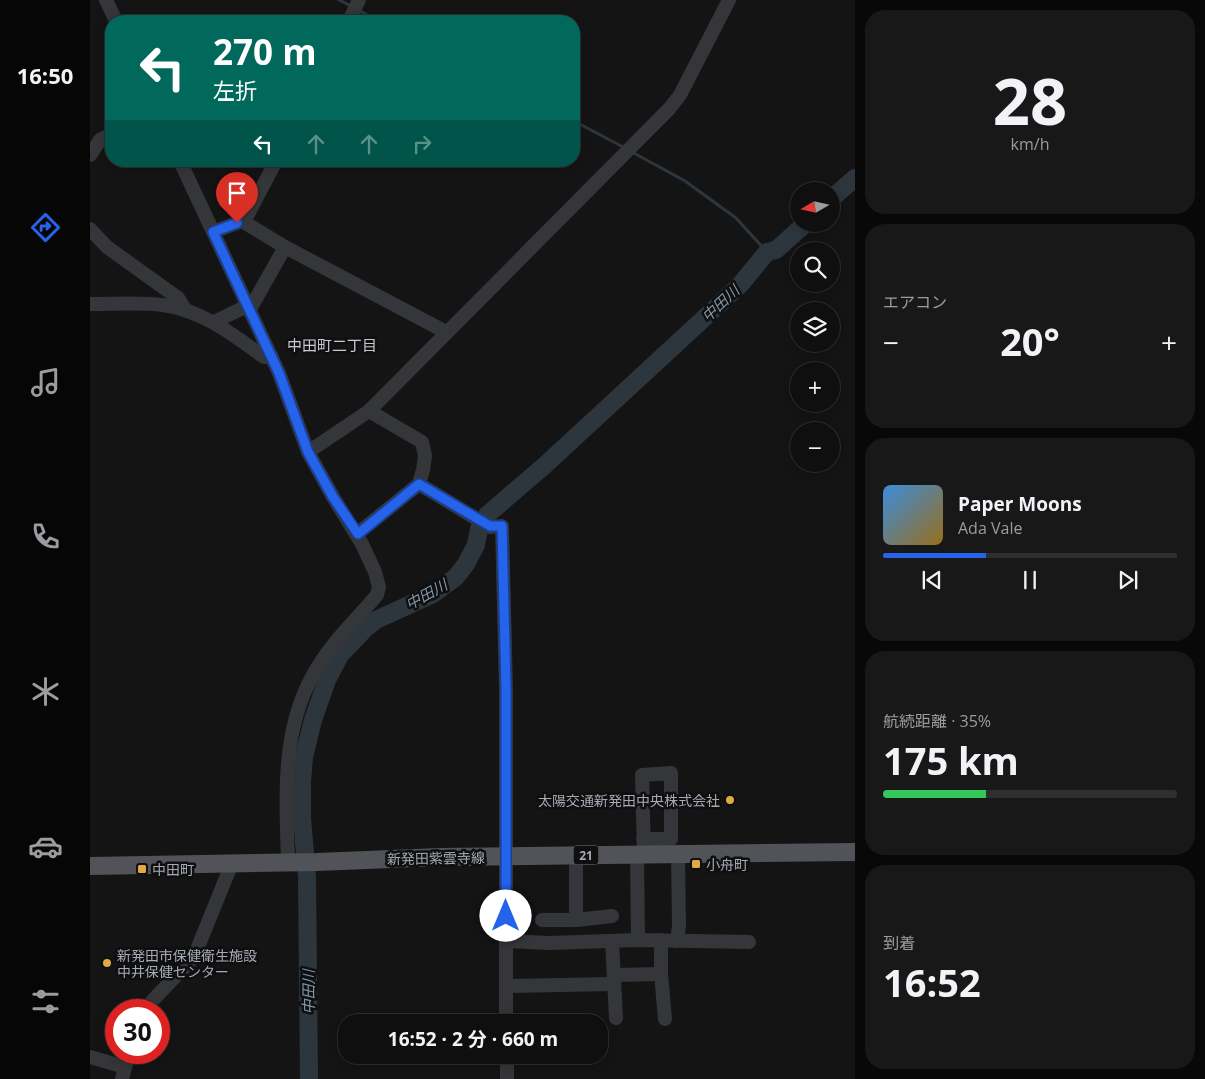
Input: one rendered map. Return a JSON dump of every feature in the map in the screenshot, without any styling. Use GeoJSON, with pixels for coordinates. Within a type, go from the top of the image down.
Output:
{"type":"FeatureCollection","features":[{"type":"Feature","properties":{"kind":"main road","name":"新発田紫雲寺線"},"geometry":{"type":"LineString","coordinates":[[291,862],[576,855],[641,849],[678,854],[855,852]]}},
{"type":"Feature","properties":{"kind":"main road","name":"21"},"geometry":{"type":"LineString","coordinates":[[90,866],[291,862]]}},
{"type":"Feature","properties":{"kind":"street"},"geometry":{"type":"LineString","coordinates":[[106,0],[113,15]]}},
{"type":"Feature","properties":{"kind":"street"},"geometry":{"type":"LineString","coordinates":[[308,452],[369,411],[669,109],[680,95],[729,0]]}},
{"type":"Feature","properties":{"kind":"street"},"geometry":{"type":"LineString","coordinates":[[352,15],[359,2]]}},
{"type":"Feature","properties":{"kind":"street"},"geometry":{"type":"LineString","coordinates":[[90,130],[105,137],[90,156]]}},
{"type":"Feature","properties":{"kind":"street"},"geometry":{"type":"LineString","coordinates":[[183,167],[279,373],[308,452],[333,497],[358,534],[375,572],[379,586],[377,595],[336,641],[313,675],[299,708],[290,744],[286,784],[291,862]]}},
{"type":"Feature","properties":{"kind":"street"},"geometry":{"type":"LineString","coordinates":[[213,232],[242,221],[248,214],[273,167]]}},
{"type":"Feature","properties":{"kind":"street"},"geometry":{"type":"LineString","coordinates":[[242,221],[284,247],[446,332]]}},
{"type":"Feature","properties":{"kind":"street"},"geometry":{"type":"LineString","coordinates":[[90,229],[107,247],[178,298],[186,311]]}},
{"type":"Feature","properties":{"kind":"street"},"geometry":{"type":"LineString","coordinates":[[214,322],[248,308],[284,247]]}},
{"type":"Feature","properties":{"kind":"street"},"geometry":{"type":"LineString","coordinates":[[90,304],[162,305],[186,311],[214,322],[264,357],[272,358]]}},
{"type":"Feature","properties":{"kind":"street"},"geometry":{"type":"LineString","coordinates":[[358,534],[419,484],[425,456],[422,442],[369,411]]}},
{"type":"Feature","properties":{"kind":"street"},"geometry":{"type":"LineString","coordinates":[[419,484],[485,523],[502,526],[506,690],[506,1014]]}},
{"type":"Feature","properties":{"kind":"street"},"geometry":{"type":"LineString","coordinates":[[638,940],[642,775],[671,773],[671,839],[641,849]]}},
{"type":"Feature","properties":{"kind":"street"},"geometry":{"type":"LineString","coordinates":[[677,941],[678,854]]}},
{"type":"Feature","properties":{"kind":"street"},"geometry":{"type":"LineString","coordinates":[[576,855],[576,920]]}},
{"type":"Feature","properties":{"kind":"street"},"geometry":{"type":"LineString","coordinates":[[154,999],[194,957],[232,863]]}},
{"type":"Feature","properties":{"kind":"street"},"geometry":{"type":"LineString","coordinates":[[542,920],[576,920],[612,916]]}},
{"type":"Feature","properties":{"kind":"street"},"geometry":{"type":"LineString","coordinates":[[506,941],[559,943],[638,940],[749,942]]}},
{"type":"Feature","properties":{"kind":"street"},"geometry":{"type":"LineString","coordinates":[[661,940],[661,974],[665,1019]]}},
{"type":"Feature","properties":{"kind":"street"},"geometry":{"type":"LineString","coordinates":[[612,941],[616,1018]]}},
{"type":"Feature","properties":{"kind":"street"},"geometry":{"type":"LineString","coordinates":[[507,986],[661,974]]}},
{"type":"Feature","properties":{"kind":"street"},"geometry":{"type":"LineString","coordinates":[[90,1056],[123,1073]]}},
{"type":"Feature","properties":{"kind":"street"},"geometry":{"type":"LineString","coordinates":[[507,1064],[507,1079]]}},
{"type":"Feature","properties":{"kind":"waterway"},"geometry":{"type":"LineString","coordinates":[[339,0],[351,6]]}},
{"type":"Feature","properties":{"kind":"waterway"},"geometry":{"type":"LineString","coordinates":[[358,10],[368,15]]}},
{"type":"Feature","properties":{"kind":"waterway"},"geometry":{"type":"LineString","coordinates":[[580,124],[625,148]]}},
{"type":"Feature","properties":{"kind":"waterway"},"geometry":{"type":"LineString","coordinates":[[632,152],[685,181],[736,218],[767,252]]}},
{"type":"Feature","properties":{"kind":"waterway","name":"中田川"},"geometry":{"type":"LineString","coordinates":[[840,191],[855,178]]}},
{"type":"Feature","properties":{"kind":"waterway","name":"中田川"},"geometry":{"type":"LineString","coordinates":[[309,1079],[307,877],[302,818],[302,782],[304,757],[313,720],[327,680],[340,655],[376,620],[433,594],[456,577],[466,564],[476,545],[479,529],[487,515],[544,466],[740,285],[767,252],[776,250],[796,232]]}},
{"type":"Feature","properties":{"kind":"place","name":"太陽交通新発田中央株式会社"},"geometry":{"type":"Point","coordinates":[730,800]}},
{"type":"Feature","properties":{"kind":"place","name":"小舟町"},"geometry":{"type":"Point","coordinates":[696,864]}},
{"type":"Feature","properties":{"kind":"place","name":"中田町"},"geometry":{"type":"Point","coordinates":[142,869]}},
{"type":"Feature","properties":{"kind":"place","name":"新発田市保健衛生施設 中井保健センター"},"geometry":{"type":"Point","coordinates":[107,963]}},
{"type":"Feature","properties":{"kind":"district","name":"中田町二丁目"},"geometry":{"type":"Point","coordinates":[332,345]}},
{"type":"Feature","properties":{"kind":"route"},"geometry":{"type":"LineString","coordinates":[[237,223],[213,232],[279,373],[308,452],[333,497],[358,534],[419,484],[490,526],[502,526],[506,690],[506,916]]}}]}
